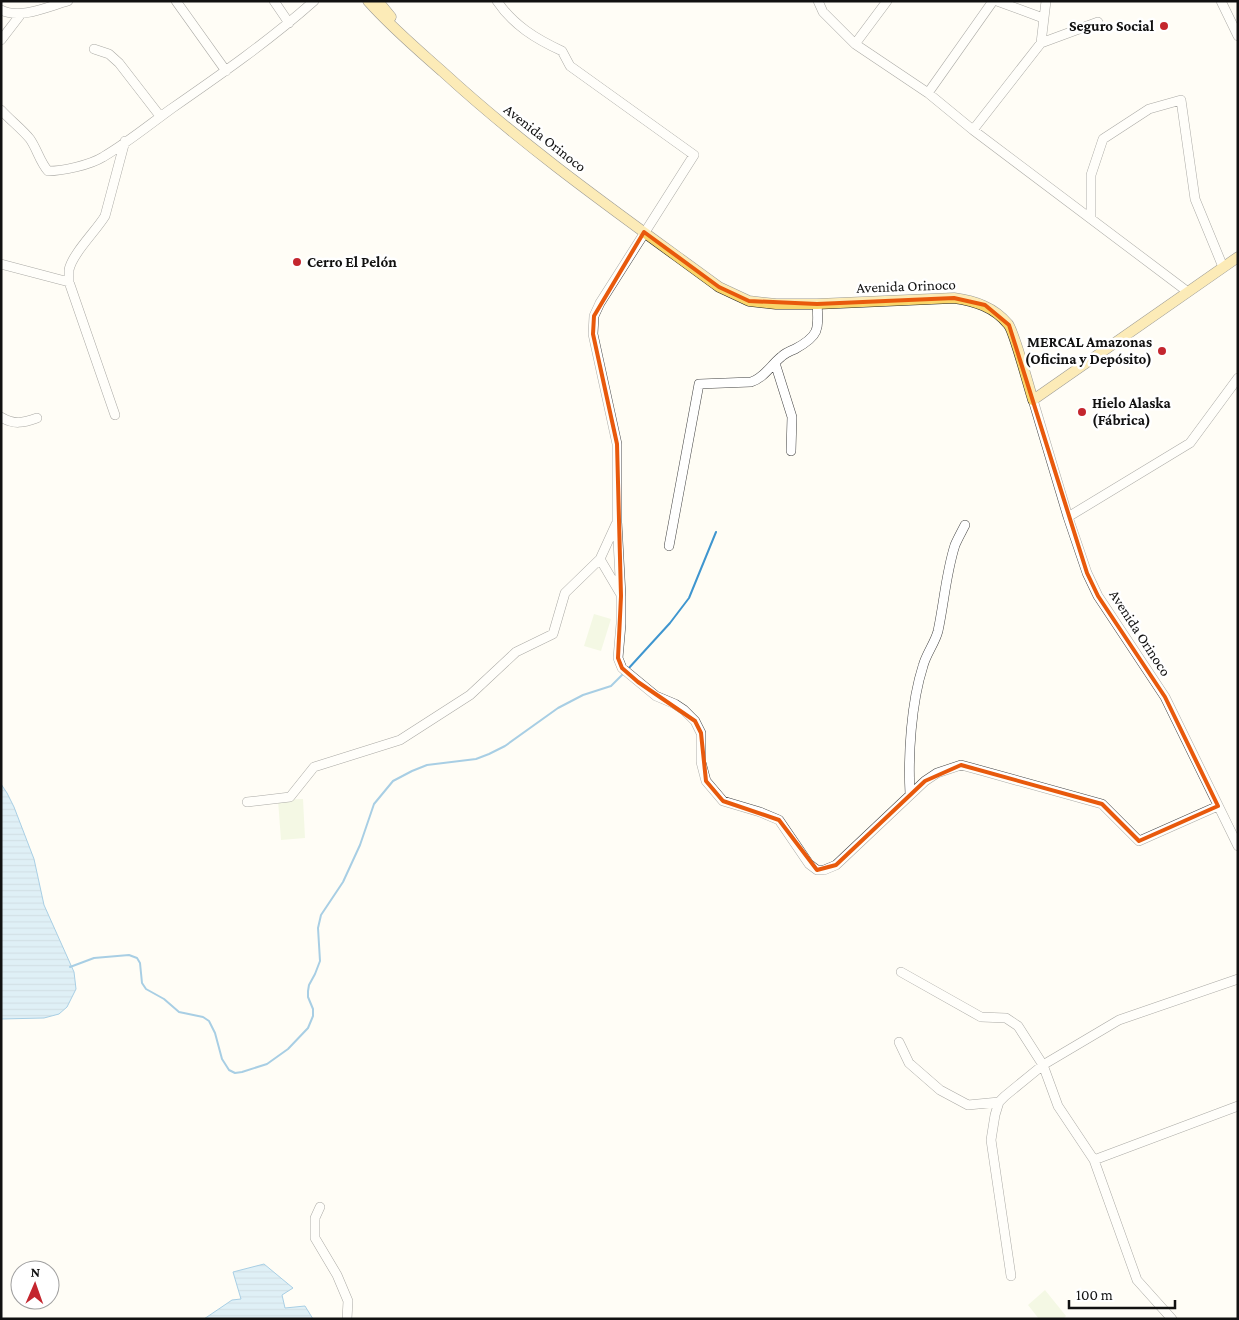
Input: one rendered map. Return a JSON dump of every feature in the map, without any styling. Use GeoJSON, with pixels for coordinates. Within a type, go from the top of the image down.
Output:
{"type":"FeatureCollection","features":[{"type":"Feature","properties":{"kind":"main road","name":"Avenida Orinoco"},"geometry":{"type":"LineString","coordinates":[[368,1],[385,21],[480,106],[536,151],[719,287],[749,301],[776,304],[954,298],[972,301],[985,306],[1009,325],[1033,400]]}},
{"type":"Feature","properties":{"kind":"main road","name":"Avenida Orinoco"},"geometry":{"type":"LineString","coordinates":[[378,1],[426,57]]}},
{"type":"Feature","properties":{"kind":"main road"},"geometry":{"type":"LineString","coordinates":[[1033,400],[1238,257]]}},
{"type":"Feature","properties":{"kind":"street"},"geometry":{"type":"LineString","coordinates":[[1,10],[21,14],[68,1]]}},
{"type":"Feature","properties":{"kind":"street"},"geometry":{"type":"LineString","coordinates":[[176,1],[226,70]]}},
{"type":"Feature","properties":{"kind":"street"},"geometry":{"type":"LineString","coordinates":[[274,1],[289,23]]}},
{"type":"Feature","properties":{"kind":"street"},"geometry":{"type":"LineString","coordinates":[[1,110],[29,138],[48,171],[74,167],[102,158],[226,70],[289,23],[314,1]]}},
{"type":"Feature","properties":{"kind":"street"},"geometry":{"type":"LineString","coordinates":[[497,1],[524,31],[562,50],[570,66],[694,155],[600,303],[594,316],[593,334],[617,444],[617,522],[621,596],[618,658],[622,668],[656,696],[679,707],[695,721],[701,733],[701,762],[706,781],[714,792],[723,801],[760,812],[778,820],[810,864],[817,870],[824,870],[836,865],[925,781],[937,773],[961,765],[1102,804],[1139,841],[1218,806]]}},
{"type":"Feature","properties":{"kind":"street"},"geometry":{"type":"LineString","coordinates":[[818,1],[823,12],[856,44],[928,93],[973,130],[1091,217],[1188,292]]}},
{"type":"Feature","properties":{"kind":"street"},"geometry":{"type":"LineString","coordinates":[[856,44],[887,1]]}},
{"type":"Feature","properties":{"kind":"street"},"geometry":{"type":"LineString","coordinates":[[928,93],[993,1]]}},
{"type":"Feature","properties":{"kind":"street"},"geometry":{"type":"LineString","coordinates":[[997,1],[1043,18]]}},
{"type":"Feature","properties":{"kind":"street"},"geometry":{"type":"LineString","coordinates":[[1041,43],[1046,1]]}},
{"type":"Feature","properties":{"kind":"street"},"geometry":{"type":"LineString","coordinates":[[1222,1],[1238,36]]}},
{"type":"Feature","properties":{"kind":"street"},"geometry":{"type":"LineString","coordinates":[[1,40],[21,14]]}},
{"type":"Feature","properties":{"kind":"street"},"geometry":{"type":"LineString","coordinates":[[973,130],[1041,43],[1098,22]]}},
{"type":"Feature","properties":{"kind":"street"},"geometry":{"type":"LineString","coordinates":[[94,49],[109,54],[118,63],[160,116]]}},
{"type":"Feature","properties":{"kind":"street"},"geometry":{"type":"LineString","coordinates":[[1091,217],[1091,174],[1103,139],[1149,109],[1181,100],[1195,199],[1223,267]]}},
{"type":"Feature","properties":{"kind":"street"},"geometry":{"type":"LineString","coordinates":[[115,415],[69,282],[70,268],[77,255],[105,216],[125,141]]}},
{"type":"Feature","properties":{"kind":"street"},"geometry":{"type":"LineString","coordinates":[[1,264],[69,282]]}},
{"type":"Feature","properties":{"kind":"street"},"geometry":{"type":"LineString","coordinates":[[669,546],[699,384],[751,382],[758,380],[782,355],[810,341],[815,333],[818,321],[817,304]]}},
{"type":"Feature","properties":{"kind":"street"},"geometry":{"type":"LineString","coordinates":[[775,363],[792,417],[791,451]]}},
{"type":"Feature","properties":{"kind":"street"},"geometry":{"type":"LineString","coordinates":[[1068,517],[1190,443],[1238,378]]}},
{"type":"Feature","properties":{"kind":"street","name":"Avenida Orinoco"},"geometry":{"type":"LineString","coordinates":[[1033,400],[1087,573],[1098,596],[1164,697],[1238,846]]}},
{"type":"Feature","properties":{"kind":"street"},"geometry":{"type":"LineString","coordinates":[[1,417],[10,423],[22,423],[37,418]]}},
{"type":"Feature","properties":{"kind":"street"},"geometry":{"type":"LineString","coordinates":[[247,802],[290,797],[314,767],[400,740],[470,696],[516,652],[553,634],[565,593],[600,559],[617,522]]}},
{"type":"Feature","properties":{"kind":"street"},"geometry":{"type":"LineString","coordinates":[[910,794],[909,769],[915,697],[923,665],[937,634],[946,580],[956,545],[965,525]]}},
{"type":"Feature","properties":{"kind":"street"},"geometry":{"type":"LineString","coordinates":[[600,559],[621,596]]}},
{"type":"Feature","properties":{"kind":"street"},"geometry":{"type":"LineString","coordinates":[[901,972],[981,1017],[1006,1018],[1018,1026],[1043,1065],[1058,1106],[1094,1160],[1137,1280],[1172,1319]]}},
{"type":"Feature","properties":{"kind":"street"},"geometry":{"type":"LineString","coordinates":[[1011,1276],[991,1140],[995,1115],[1000,1102],[1043,1065],[1119,1020],[1238,978]]}},
{"type":"Feature","properties":{"kind":"street"},"geometry":{"type":"LineString","coordinates":[[899,1042],[909,1063],[940,1090],[968,1104],[1000,1102]]}},
{"type":"Feature","properties":{"kind":"street"},"geometry":{"type":"LineString","coordinates":[[1094,1160],[1238,1106]]}},
{"type":"Feature","properties":{"kind":"street"},"geometry":{"type":"LineString","coordinates":[[320,1207],[315,1218],[315,1238],[337,1275],[348,1301],[347,1319]]}},
{"type":"Feature","properties":{"kind":"highlighted area"},"geometry":{"type":"Polygon","coordinates":[[[644,232],[719,287],[749,301],[817,304],[954,298],[985,305],[1009,325],[1087,573],[1098,596],[1165,697],[1218,806],[1139,841],[1102,804],[961,765],[925,781],[836,865],[817,870],[779,820],[723,801],[706,781],[701,733],[695,721],[638,682],[622,668],[618,658],[621,596],[617,444],[593,334],[594,316],[644,232]]]}},
{"type":"Feature","properties":{"kind":"green space"},"geometry":{"type":"Polygon","coordinates":[[[594,614],[611,619],[601,651],[584,646],[594,614]]]}},
{"type":"Feature","properties":{"kind":"green space"},"geometry":{"type":"Polygon","coordinates":[[[303,799],[305,838],[281,840],[278,800],[303,799]]]}},
{"type":"Feature","properties":{"kind":"green space"},"geometry":{"type":"Polygon","coordinates":[[[1045,1290],[1066,1316],[1063,1319],[1039,1319],[1028,1305],[1045,1290]]]}},
{"type":"Feature","properties":{"kind":"water"},"geometry":{"type":"Polygon","coordinates":[[[1,784],[14,807],[34,859],[44,905],[74,972],[76,989],[67,1007],[59,1014],[44,1018],[1,1019],[1,784]]]}},
{"type":"Feature","properties":{"kind":"water"},"geometry":{"type":"Polygon","coordinates":[[[264,1264],[293,1288],[282,1295],[285,1308],[305,1306],[313,1319],[204,1319],[232,1300],[241,1299],[233,1272],[264,1264]]]}},
{"type":"Feature","properties":{"kind":"waterway"},"geometry":{"type":"LineString","coordinates":[[628,669],[670,623],[689,598],[716,532]]}},
{"type":"Feature","properties":{"kind":"waterway"},"geometry":{"type":"LineString","coordinates":[[70,967],[94,958],[129,955],[137,958],[140,963],[142,983],[146,989],[164,999],[179,1012],[203,1017],[209,1021],[215,1033],[222,1059],[229,1070],[235,1073],[242,1072],[267,1064],[288,1049],[308,1028],[313,1016],[313,1009],[308,997],[309,985],[320,961],[318,928],[321,915],[343,882],[360,845],[374,804],[393,781],[427,765],[476,759],[489,754],[505,746],[558,708],[583,695],[611,686],[623,674]]}},
{"type":"Feature","properties":{"kind":"place","name":"Seguro Social"},"geometry":{"type":"Point","coordinates":[1164,26]}},
{"type":"Feature","properties":{"kind":"place","name":"Cerro El Pelón"},"geometry":{"type":"Point","coordinates":[297,262]}},
{"type":"Feature","properties":{"kind":"place","name":"MERCAL Amazonas (Oficina y Depósito)"},"geometry":{"type":"Point","coordinates":[1162,351]}},
{"type":"Feature","properties":{"kind":"place","name":"Hielo Alaska (Fábrica)"},"geometry":{"type":"Point","coordinates":[1082,412]}}]}
